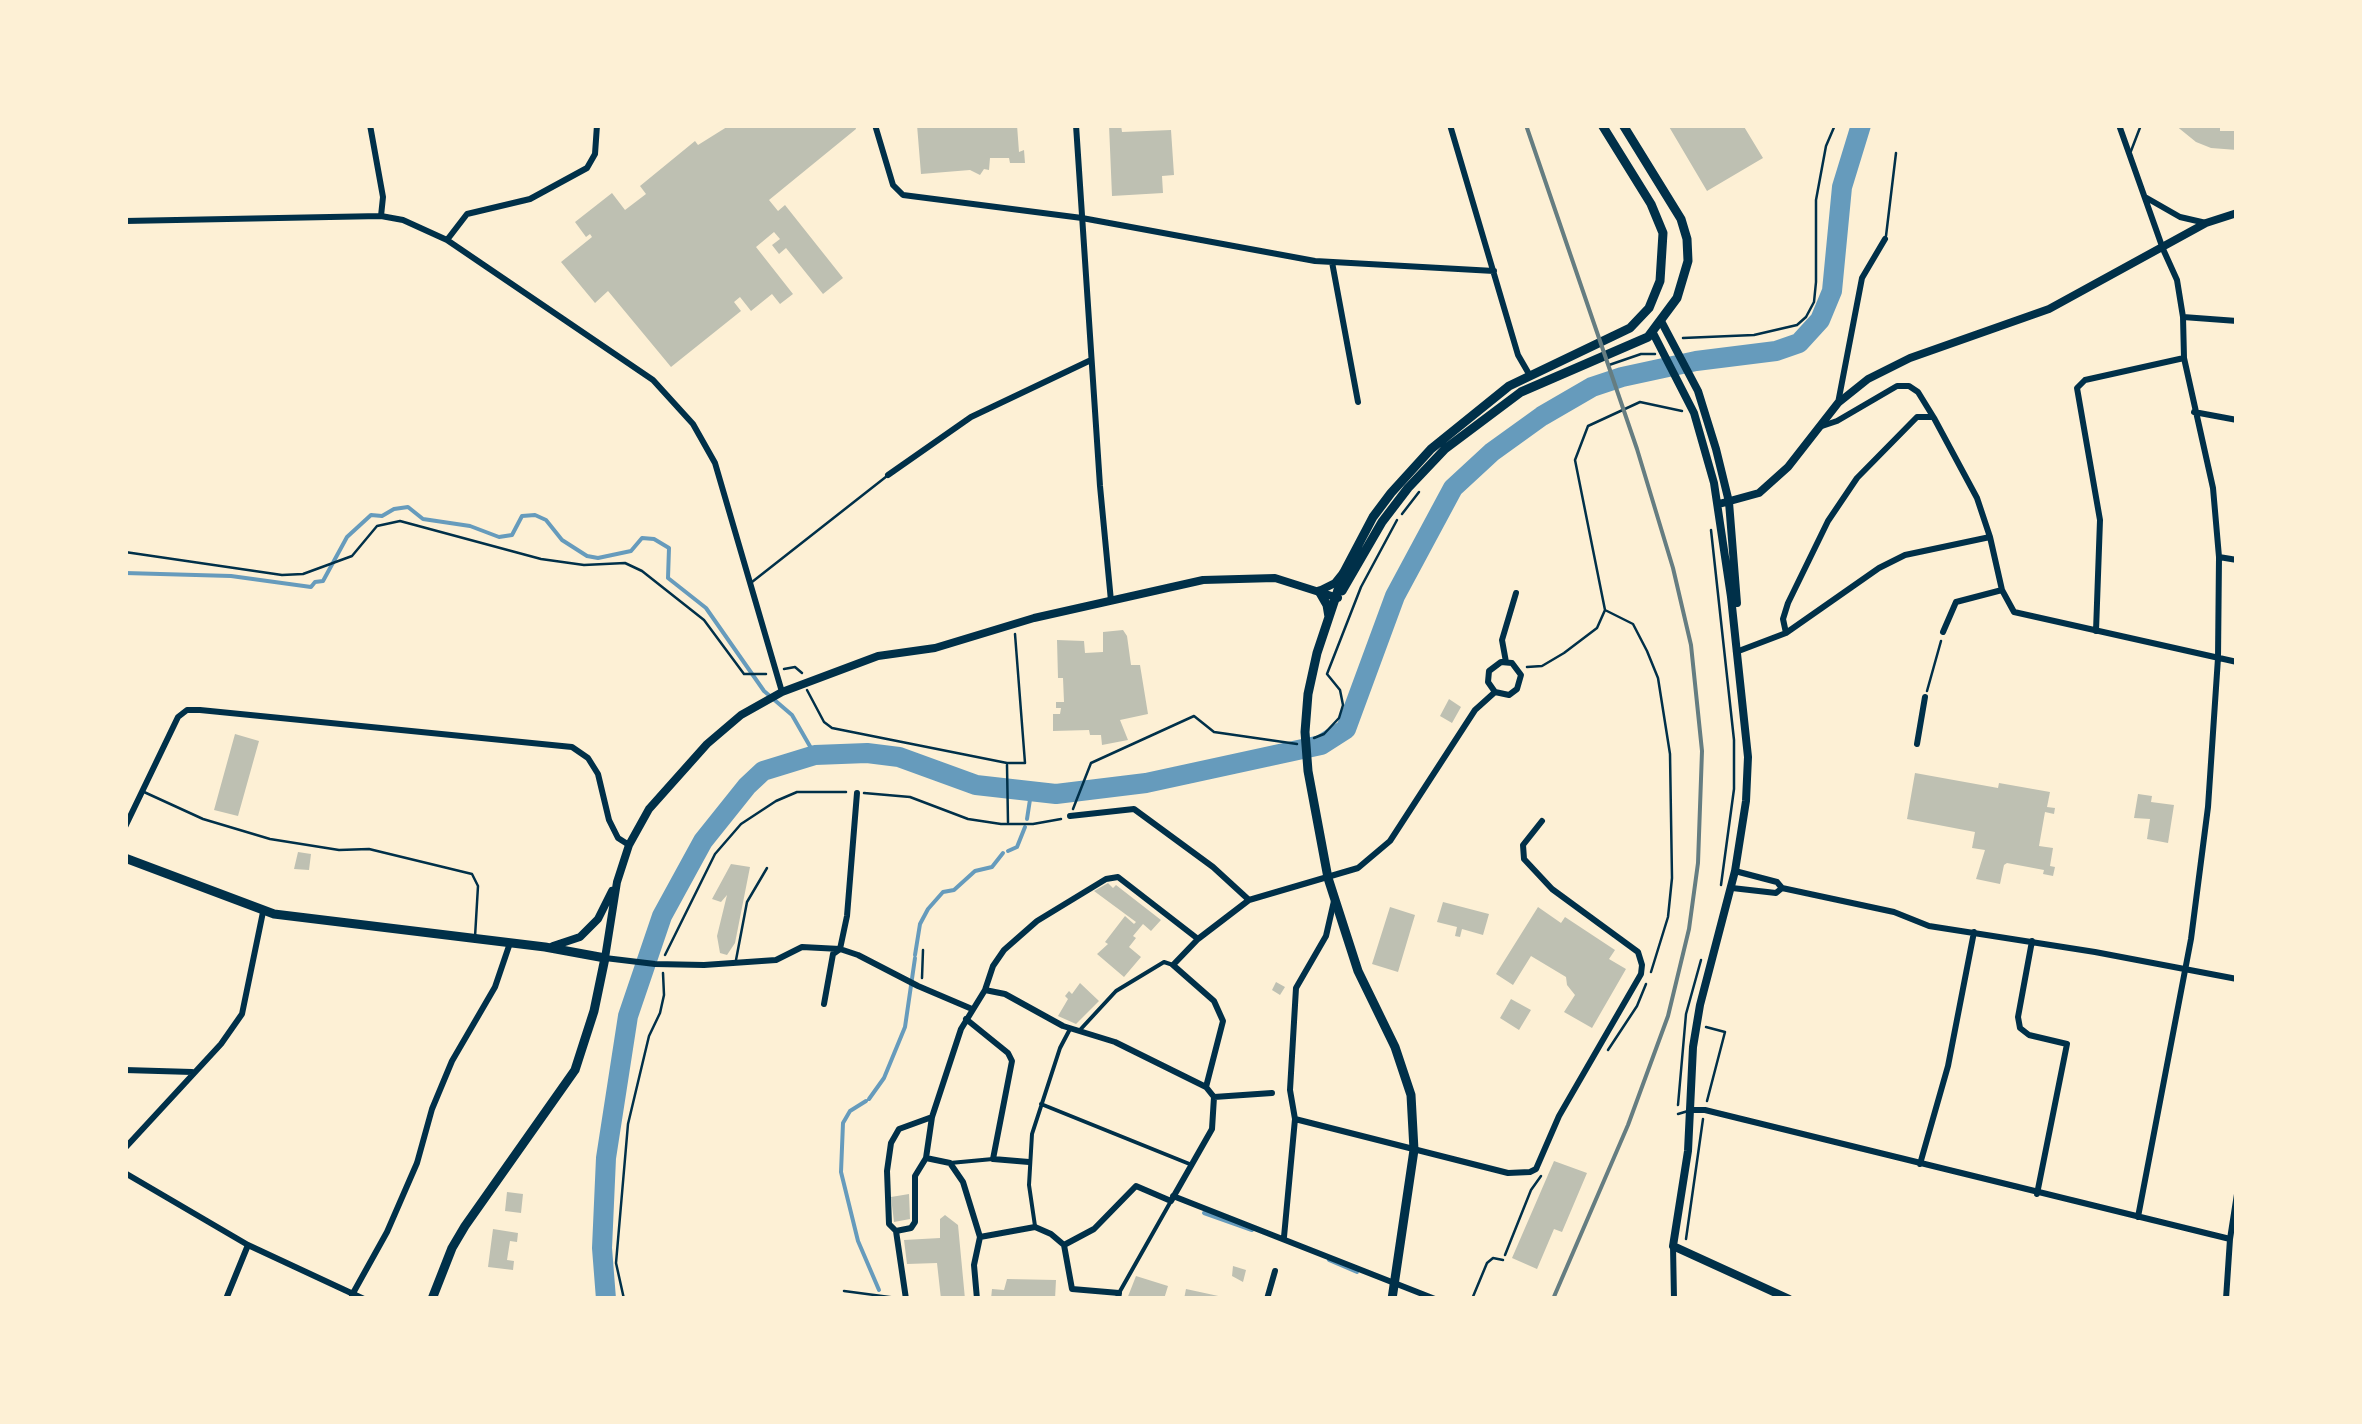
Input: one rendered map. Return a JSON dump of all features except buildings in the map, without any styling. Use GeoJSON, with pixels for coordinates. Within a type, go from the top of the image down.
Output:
{"type":"FeatureCollection","features":[{"type":"Feature","properties":{"kind":"main road"},"geometry":{"type":"LineString","coordinates":[[1392,1299],[1414,1150],[1411,1095],[1400,1058],[1360,975],[1328,878],[1308,771],[1305,732],[1311,677],[1344,572],[1373,517],[1430,449],[1529,374],[1604,342],[1642,318],[1649,308],[1660,281],[1663,232],[1651,204],[1602,125]]}},
{"type":"Feature","properties":{"kind":"main road"},"geometry":{"type":"LineString","coordinates":[[1338,598],[1382,522],[1445,449],[1521,392],[1560,372],[1621,351],[1653,333],[1661,321],[1684,281],[1687,238],[1670,198],[1623,125]]}},
{"type":"Feature","properties":{"kind":"main road"},"geometry":{"type":"LineString","coordinates":[[1649,308],[1661,321]]}},
{"type":"Feature","properties":{"kind":"main road"},"geometry":{"type":"LineString","coordinates":[[1642,318],[1653,333]]}},
{"type":"Feature","properties":{"kind":"main road"},"geometry":{"type":"LineString","coordinates":[[1319,591],[1329,620]]}},
{"type":"Feature","properties":{"kind":"main road"},"geometry":{"type":"LineString","coordinates":[[125,858],[263,912],[545,947],[604,958],[575,1070],[465,1226],[432,1299]]}},
{"type":"Feature","properties":{"kind":"street"},"geometry":{"type":"LineString","coordinates":[[370,125],[383,197],[381,216]]}},
{"type":"Feature","properties":{"kind":"street"},"geometry":{"type":"LineString","coordinates":[[448,240],[467,214],[530,200],[587,168],[594,154],[597,125]]}},
{"type":"Feature","properties":{"kind":"street"},"geometry":{"type":"LineString","coordinates":[[876,125],[889,175],[903,195],[1082,218],[1332,262],[1494,272]]}},
{"type":"Feature","properties":{"kind":"street"},"geometry":{"type":"LineString","coordinates":[[1076,125],[1110,601]]}},
{"type":"Feature","properties":{"kind":"street"},"geometry":{"type":"LineString","coordinates":[[1450,125],[1518,355],[1529,374]]}},
{"type":"Feature","properties":{"kind":"street"},"geometry":{"type":"LineString","coordinates":[[2119,125],[2162,249],[2177,280],[2184,358],[2212,488],[2219,557],[2218,658],[2208,807],[2185,968],[2138,1218]]}},
{"type":"Feature","properties":{"kind":"street"},"geometry":{"type":"LineString","coordinates":[[2144,197],[2180,218],[2206,223]]}},
{"type":"Feature","properties":{"kind":"street"},"geometry":{"type":"LineString","coordinates":[[1724,503],[1759,493],[1788,467],[1838,402],[1868,379],[1910,358],[2049,309],[2206,223],[2237,213]]}},
{"type":"Feature","properties":{"kind":"street"},"geometry":{"type":"LineString","coordinates":[[125,221],[381,216],[402,220],[448,240],[653,380],[693,424],[715,463],[776,671],[779,693]]}},
{"type":"Feature","properties":{"kind":"street"},"geometry":{"type":"LineString","coordinates":[[1838,402],[1862,278],[1885,240]]}},
{"type":"Feature","properties":{"kind":"street"},"geometry":{"type":"LineString","coordinates":[[1332,262],[1358,402]]}},
{"type":"Feature","properties":{"kind":"street"},"geometry":{"type":"LineString","coordinates":[[2183,316],[2237,321]]}},
{"type":"Feature","properties":{"kind":"street"},"geometry":{"type":"LineString","coordinates":[[1661,321],[1698,391],[1724,503],[1748,758],[1746,801],[1732,888],[1693,1047],[1688,1151],[1674,1246],[1674,1299]]}},
{"type":"Feature","properties":{"kind":"street"},"geometry":{"type":"LineString","coordinates":[[1653,333],[1694,413],[1724,503]]}},
{"type":"Feature","properties":{"kind":"street"},"geometry":{"type":"LineString","coordinates":[[2096,631],[2100,520],[2077,388],[2085,380],[2184,358]]}},
{"type":"Feature","properties":{"kind":"street"},"geometry":{"type":"LineString","coordinates":[[888,475],[972,417],[1091,360]]}},
{"type":"Feature","properties":{"kind":"street"},"geometry":{"type":"LineString","coordinates":[[1818,428],[1897,386],[1909,386],[1918,392],[1934,418],[1977,498],[2002,590],[2014,612],[2237,662]]}},
{"type":"Feature","properties":{"kind":"street"},"geometry":{"type":"LineString","coordinates":[[2194,412],[2237,420]]}},
{"type":"Feature","properties":{"kind":"street"},"geometry":{"type":"LineString","coordinates":[[1786,633],[1783,619],[1788,603],[1828,521],[1857,478],[1917,417],[1934,418]]}},
{"type":"Feature","properties":{"kind":"street"},"geometry":{"type":"LineString","coordinates":[[1736,647],[1786,633],[1879,568],[1905,555],[1990,537]]}},
{"type":"Feature","properties":{"kind":"street"},"geometry":{"type":"LineString","coordinates":[[2219,557],[2237,560]]}},
{"type":"Feature","properties":{"kind":"street"},"geometry":{"type":"LineString","coordinates":[[1319,591],[1344,572]]}},
{"type":"Feature","properties":{"kind":"street"},"geometry":{"type":"LineString","coordinates":[[972,1009],[840,950],[802,947],[776,960],[736,962],[658,964],[604,958],[617,882],[629,845],[649,810],[707,744],[762,702],[805,680],[878,656],[935,648],[1014,624],[1203,580],[1275,578],[1338,598]]}},
{"type":"Feature","properties":{"kind":"street"},"geometry":{"type":"LineString","coordinates":[[1942,632],[1956,602],[2002,590]]}},
{"type":"Feature","properties":{"kind":"street"},"geometry":{"type":"LineString","coordinates":[[1506,662],[1502,640],[1516,593]]}},
{"type":"Feature","properties":{"kind":"street"},"geometry":{"type":"LineString","coordinates":[[1506,662],[1517,668],[1521,674],[1517,690],[1509,694],[1495,692],[1488,682],[1494,665],[1506,662]]}},
{"type":"Feature","properties":{"kind":"street"},"geometry":{"type":"LineString","coordinates":[[1174,965],[1198,939],[1250,900],[1358,868],[1390,841],[1474,710],[1495,692]]}},
{"type":"Feature","properties":{"kind":"street"},"geometry":{"type":"LineString","coordinates":[[1918,744],[1925,697]]}},
{"type":"Feature","properties":{"kind":"street"},"geometry":{"type":"LineString","coordinates":[[125,827],[178,717],[187,710],[572,747],[588,758],[598,774],[609,820],[618,838],[629,845]]}},
{"type":"Feature","properties":{"kind":"street"},"geometry":{"type":"LineString","coordinates":[[840,950],[849,900],[857,793]]}},
{"type":"Feature","properties":{"kind":"street"},"geometry":{"type":"LineString","coordinates":[[1070,816],[1134,809],[1213,867],[1250,900]]}},
{"type":"Feature","properties":{"kind":"street"},"geometry":{"type":"LineString","coordinates":[[1295,1119],[1508,1173],[1536,1169],[1559,1116],[1641,974],[1642,958],[1552,889],[1524,859],[1523,844],[1542,821]]}},
{"type":"Feature","properties":{"kind":"street"},"geometry":{"type":"LineString","coordinates":[[1735,871],[1776,882],[1782,888],[1876,907],[1928,926],[2237,979]]}},
{"type":"Feature","properties":{"kind":"street"},"geometry":{"type":"LineString","coordinates":[[896,1231],[911,1228],[915,1222],[915,1176],[926,1158],[932,1118],[966,1019],[1004,950],[1037,921],[1106,879],[1118,877],[1198,939]]}},
{"type":"Feature","properties":{"kind":"street"},"geometry":{"type":"LineString","coordinates":[[545,947],[580,937],[598,919],[617,882]]}},
{"type":"Feature","properties":{"kind":"street"},"geometry":{"type":"LineString","coordinates":[[1732,888],[1776,893],[1782,888]]}},
{"type":"Feature","properties":{"kind":"street"},"geometry":{"type":"LineString","coordinates":[[1284,1237],[1295,1119],[1290,1090],[1296,988],[1326,936],[1334,901]]}},
{"type":"Feature","properties":{"kind":"street"},"geometry":{"type":"LineString","coordinates":[[125,1148],[221,1044],[242,1014],[263,912]]}},
{"type":"Feature","properties":{"kind":"street"},"geometry":{"type":"LineString","coordinates":[[1920,1164],[1948,1066],[1974,932]]}},
{"type":"Feature","properties":{"kind":"street"},"geometry":{"type":"LineString","coordinates":[[2032,941],[2018,1017],[2020,1028],[2029,1035],[2066,1044],[2036,1194]]}},
{"type":"Feature","properties":{"kind":"street"},"geometry":{"type":"LineString","coordinates":[[352,1295],[387,1232],[417,1162],[432,1109],[452,1061],[495,987],[510,943]]}},
{"type":"Feature","properties":{"kind":"street"},"geometry":{"type":"LineString","coordinates":[[824,1004],[833,954],[840,950]]}},
{"type":"Feature","properties":{"kind":"street"},"geometry":{"type":"LineString","coordinates":[[1079,1031],[1116,991],[1164,962],[1174,965],[1214,1001],[1222,1022],[1206,1087]]}},
{"type":"Feature","properties":{"kind":"street"},"geometry":{"type":"LineString","coordinates":[[980,1237],[1035,1227],[1064,1245],[1072,1289],[1118,1296],[1212,1129],[1214,1097],[1206,1087],[1115,1042],[1070,1028],[1005,994],[985,990]]}},
{"type":"Feature","properties":{"kind":"street"},"geometry":{"type":"LineString","coordinates":[[966,1019],[1012,1060],[994,1160]]}},
{"type":"Feature","properties":{"kind":"street"},"geometry":{"type":"LineString","coordinates":[[1035,1227],[1029,1162],[1032,1134],[1070,1028]]}},
{"type":"Feature","properties":{"kind":"street"},"geometry":{"type":"LineString","coordinates":[[125,1070],[192,1072]]}},
{"type":"Feature","properties":{"kind":"street"},"geometry":{"type":"LineString","coordinates":[[1214,1097],[1272,1094]]}},
{"type":"Feature","properties":{"kind":"street"},"geometry":{"type":"LineString","coordinates":[[1041,1104],[1192,1165]]}},
{"type":"Feature","properties":{"kind":"street"},"geometry":{"type":"LineString","coordinates":[[1690,1110],[1705,1110],[2230,1239]]}},
{"type":"Feature","properties":{"kind":"street"},"geometry":{"type":"LineString","coordinates":[[906,1299],[896,1231],[888,1224],[886,1196],[891,1144],[906,1125],[932,1118]]}},
{"type":"Feature","properties":{"kind":"street"},"geometry":{"type":"LineString","coordinates":[[926,1158],[950,1163],[1029,1162]]}},
{"type":"Feature","properties":{"kind":"street"},"geometry":{"type":"LineString","coordinates":[[950,1163],[963,1182],[980,1237],[974,1265],[976,1299]]}},
{"type":"Feature","properties":{"kind":"street"},"geometry":{"type":"LineString","coordinates":[[125,1173],[248,1245],[364,1299]]}},
{"type":"Feature","properties":{"kind":"street"},"geometry":{"type":"LineString","coordinates":[[1064,1245],[1094,1229],[1131,1189],[1142,1186],[1284,1237],[1435,1299]]}},
{"type":"Feature","properties":{"kind":"street"},"geometry":{"type":"LineString","coordinates":[[2226,1299],[2237,1194]]}},
{"type":"Feature","properties":{"kind":"street"},"geometry":{"type":"LineString","coordinates":[[226,1299],[248,1245]]}},
{"type":"Feature","properties":{"kind":"street"},"geometry":{"type":"LineString","coordinates":[[1674,1246],[1790,1299]]}},
{"type":"Feature","properties":{"kind":"street"},"geometry":{"type":"LineString","coordinates":[[1267,1299],[1275,1271]]}},
{"type":"Feature","properties":{"kind":"lane"},"geometry":{"type":"LineString","coordinates":[[2129,157],[2140,125]]}},
{"type":"Feature","properties":{"kind":"lane"},"geometry":{"type":"LineString","coordinates":[[1885,240],[1896,153]]}},
{"type":"Feature","properties":{"kind":"lane"},"geometry":{"type":"LineString","coordinates":[[750,583],[888,475]]}},
{"type":"Feature","properties":{"kind":"lane"},"geometry":{"type":"LineString","coordinates":[[142,791],[204,820],[270,840],[339,850],[369,849],[472,874],[478,886],[476,939]]}},
{"type":"Feature","properties":{"kind":"lane"},"geometry":{"type":"LineString","coordinates":[[736,962],[747,902],[767,868]]}},
{"type":"Feature","properties":{"kind":"lane"},"geometry":{"type":"LineString","coordinates":[[1678,1114],[1690,1110]]}},
{"type":"Feature","properties":{"kind":"lane"},"geometry":{"type":"LineString","coordinates":[[1472,1299],[1487,1264],[1492,1258],[1504,1260]]}},
{"type":"Feature","properties":{"kind":"path"},"geometry":{"type":"LineString","coordinates":[[1674,344],[1701,335],[1754,335],[1782,330],[1806,317],[1814,302],[1816,282],[1816,200],[1826,146],[1835,125]]}},
{"type":"Feature","properties":{"kind":"path"},"geometry":{"type":"LineString","coordinates":[[1606,366],[1641,354],[1663,352]]}},
{"type":"Feature","properties":{"kind":"path"},"geometry":{"type":"LineString","coordinates":[[1517,668],[1542,666],[1564,653],[1598,628],[1605,610],[1575,460],[1588,426],[1640,402],[1694,413]]}},
{"type":"Feature","properties":{"kind":"path"},"geometry":{"type":"LineString","coordinates":[[1075,805],[1091,763],[1194,716],[1214,732],[1296,744],[1324,734],[1333,726],[1343,705],[1340,690],[1327,674],[1338,644],[1379,550],[1426,483]]}},
{"type":"Feature","properties":{"kind":"path"},"geometry":{"type":"LineString","coordinates":[[1710,519],[1734,740],[1734,789],[1720,898]]}},
{"type":"Feature","properties":{"kind":"path"},"geometry":{"type":"LineString","coordinates":[[125,552],[282,575],[321,569],[352,556],[377,526],[400,521],[541,559],[584,565],[625,562],[704,620],[744,674],[761,675],[795,666],[800,669],[813,704],[832,728],[1007,763],[1025,762],[1014,624]]}},
{"type":"Feature","properties":{"kind":"path"},"geometry":{"type":"LineString","coordinates":[[1605,610],[1632,624],[1658,678],[1670,754],[1673,839],[1668,917],[1661,944],[1637,1006],[1607,1052]]}},
{"type":"Feature","properties":{"kind":"path"},"geometry":{"type":"LineString","coordinates":[[1925,697],[1942,632]]}},
{"type":"Feature","properties":{"kind":"path"},"geometry":{"type":"LineString","coordinates":[[1007,763],[1008,824]]}},
{"type":"Feature","properties":{"kind":"path"},"geometry":{"type":"LineString","coordinates":[[624,1299],[616,1263],[622,1179],[628,1124],[649,1036],[664,995],[658,964],[716,854],[741,824],[776,800],[797,792],[910,797],[968,819],[1008,824],[1054,822],[1070,816]]}},
{"type":"Feature","properties":{"kind":"path"},"geometry":{"type":"LineString","coordinates":[[916,985],[922,979],[923,950]]}},
{"type":"Feature","properties":{"kind":"path"},"geometry":{"type":"LineString","coordinates":[[1678,1114],[1683,1030],[1703,955]]}},
{"type":"Feature","properties":{"kind":"path"},"geometry":{"type":"LineString","coordinates":[[1685,1250],[1705,1110],[1725,1032],[1704,1026]]}},
{"type":"Feature","properties":{"kind":"path"},"geometry":{"type":"LineString","coordinates":[[1504,1260],[1531,1190],[1542,1175]]}},
{"type":"Feature","properties":{"kind":"path"},"geometry":{"type":"LineString","coordinates":[[844,1291],[897,1298]]}},
{"type":"Feature","properties":{"kind":"waterway"},"geometry":{"type":"LineString","coordinates":[[606,1299],[602,1248],[606,1158],[628,1016],[662,916],[703,841],[763,771],[815,755],[867,753],[899,757],[976,785],[1056,794],[1146,783],[1321,745],[1346,729],[1395,596],[1453,488],[1492,452],[1592,387],[1696,361],[1776,351],[1799,343],[1820,320],[1832,291],[1842,187],[1861,125]]}},
{"type":"Feature","properties":{"kind":"waterway"},"geometry":{"type":"LineString","coordinates":[[125,573],[231,576],[311,587],[323,581],[347,537],[371,515],[382,516],[408,507],[423,519],[470,526],[499,537],[512,535],[522,516],[535,515],[546,520],[562,540],[587,556],[598,558],[631,551],[642,538],[654,539],[669,548],[668,578],[706,608],[764,691],[792,715],[815,755]]}},
{"type":"Feature","properties":{"kind":"waterway"},"geometry":{"type":"LineString","coordinates":[[1027,819],[1031,793]]}},
{"type":"Feature","properties":{"kind":"waterway"},"geometry":{"type":"LineString","coordinates":[[1008,851],[1017,847],[1025,827]]}},
{"type":"Feature","properties":{"kind":"waterway"},"geometry":{"type":"LineString","coordinates":[[915,955],[920,924],[928,909],[943,892],[954,890],[975,871],[992,867],[1003,853]]}},
{"type":"Feature","properties":{"kind":"waterway"},"geometry":{"type":"LineString","coordinates":[[869,1099],[884,1078],[905,1027],[915,958]]}},
{"type":"Feature","properties":{"kind":"waterway"},"geometry":{"type":"LineString","coordinates":[[866,1101],[850,1111],[843,1123],[841,1172],[858,1241],[879,1290]]}},
{"type":"Feature","properties":{"kind":"waterway"},"geometry":{"type":"LineString","coordinates":[[1204,1213],[1252,1230]]}},
{"type":"Feature","properties":{"kind":"waterway"},"geometry":{"type":"LineString","coordinates":[[1329,1260],[1357,1272]]}},
{"type":"Feature","properties":{"kind":"railway"},"geometry":{"type":"LineString","coordinates":[[1526,125],[1637,449],[1673,568],[1691,645],[1702,751],[1698,863],[1689,929],[1668,1016],[1628,1125],[1553,1299]]}}]}
